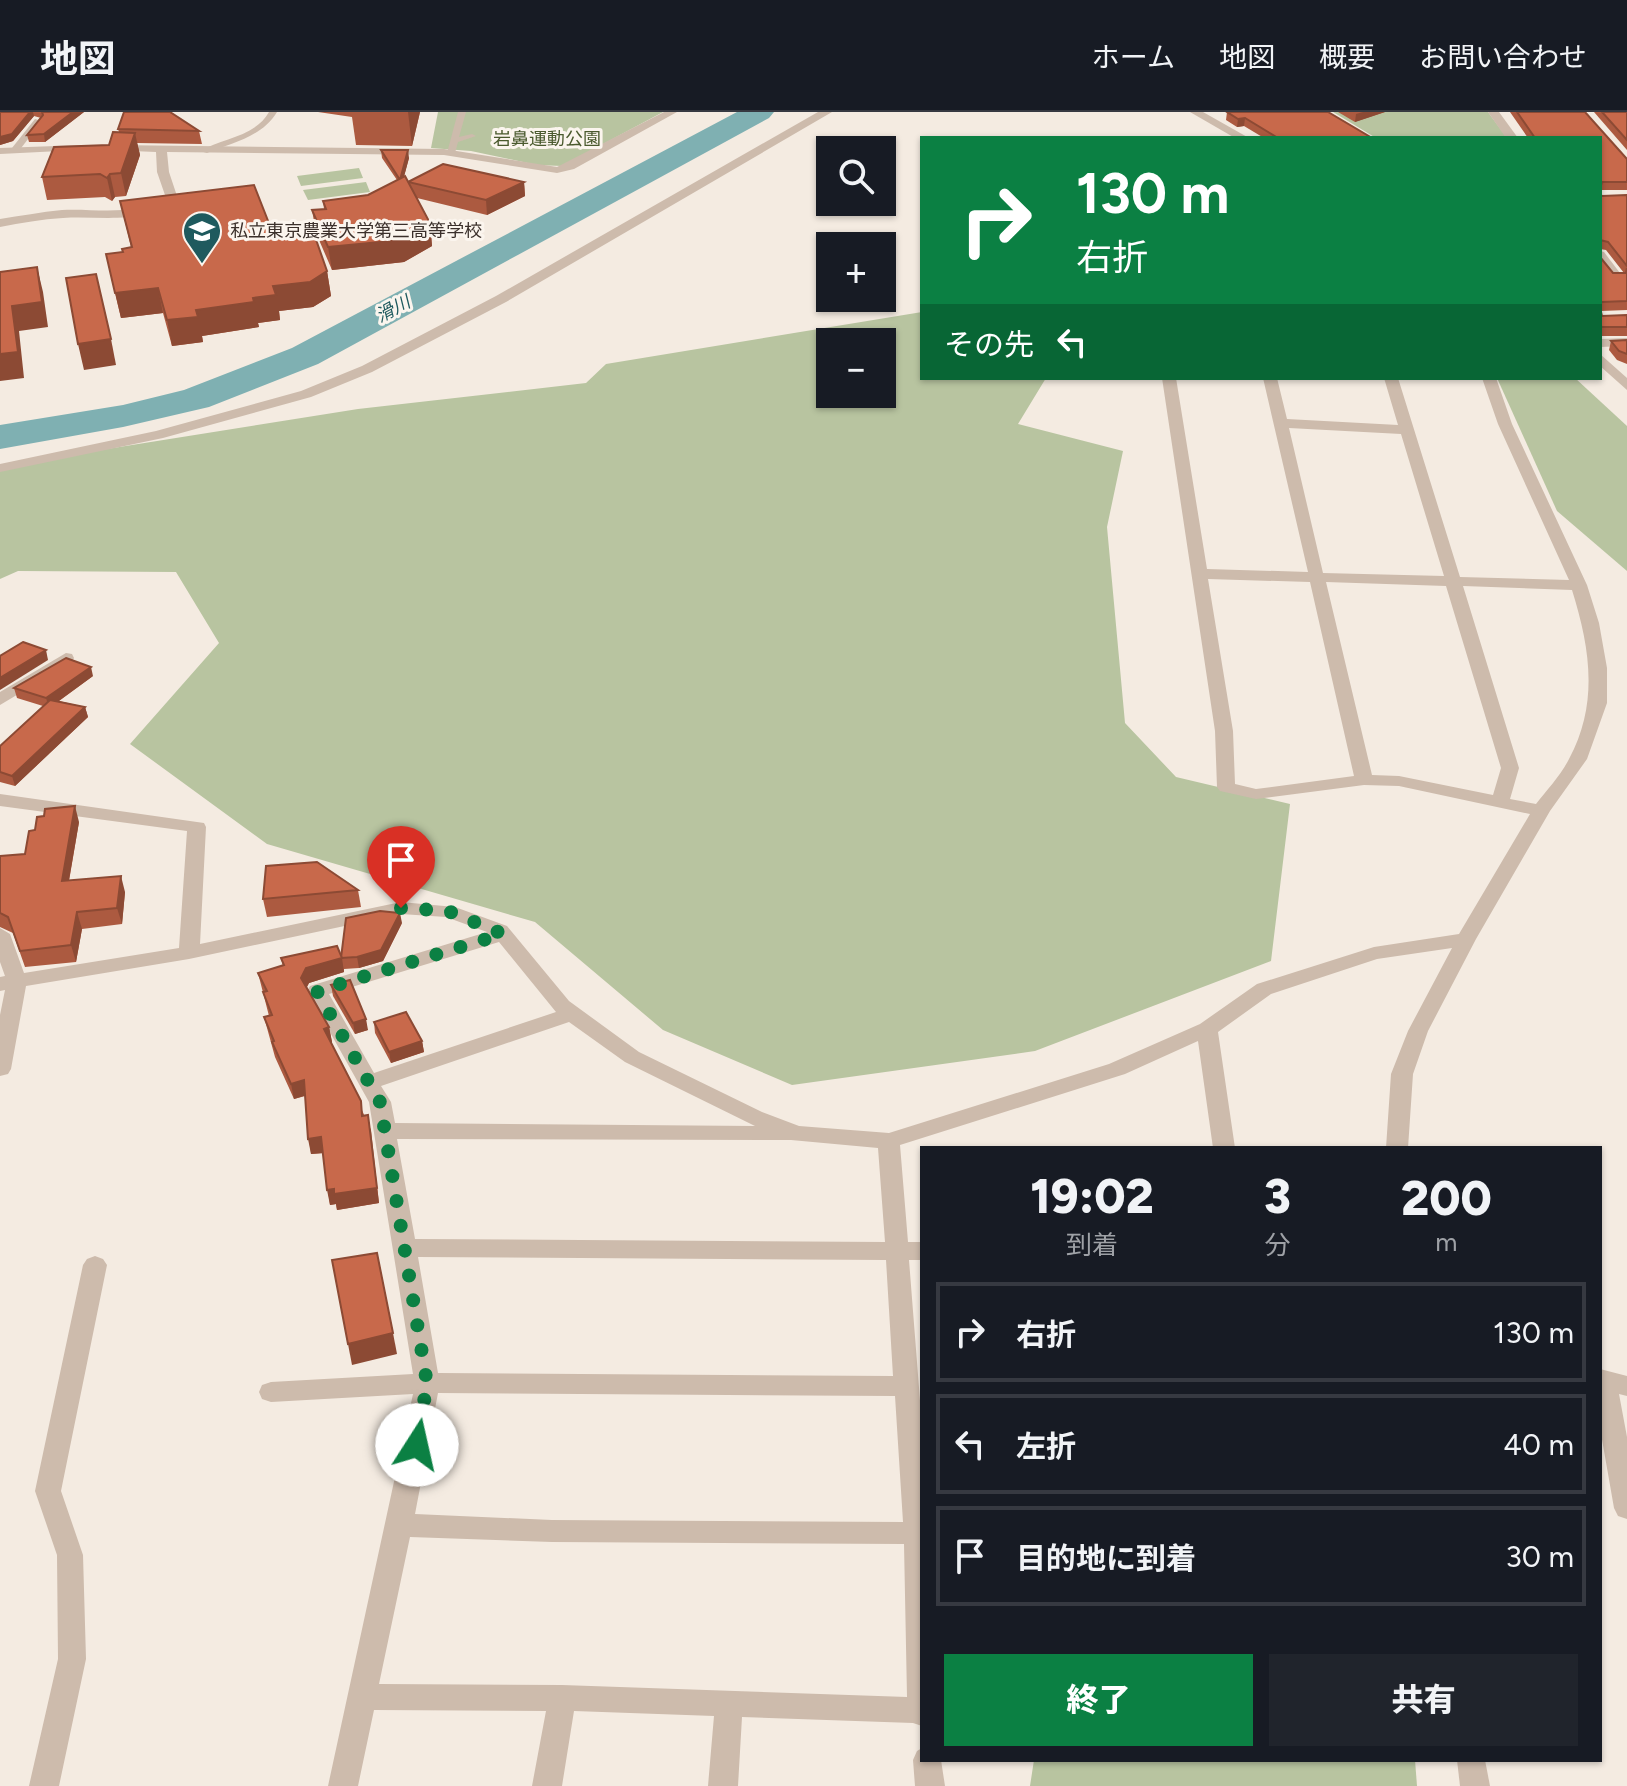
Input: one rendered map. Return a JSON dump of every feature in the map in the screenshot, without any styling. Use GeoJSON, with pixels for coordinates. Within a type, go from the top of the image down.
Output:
{"type":"FeatureCollection","features":[{"type":"Feature","properties":{"kind":"street"},"geometry":{"type":"LineString","coordinates":[[0,151],[69,146],[204,151],[453,147],[542,169],[563,170],[672,112]]}},
{"type":"Feature","properties":{"kind":"street"},"geometry":{"type":"LineString","coordinates":[[0,468],[158,435],[306,394],[330,384],[407,349],[501,299],[802,123],[827,112]]}},
{"type":"Feature","properties":{"kind":"street"},"geometry":{"type":"LineString","coordinates":[[1195,112],[1239,136]]}},
{"type":"Feature","properties":{"kind":"street"},"geometry":{"type":"LineString","coordinates":[[1493,112],[1511,136]]}},
{"type":"Feature","properties":{"kind":"street"},"geometry":{"type":"LineString","coordinates":[[1206,118],[1230,114]]}},
{"type":"Feature","properties":{"kind":"street"},"geometry":{"type":"LineString","coordinates":[[0,223],[61,214],[132,212],[159,205],[171,196],[163,172],[161,150]]}},
{"type":"Feature","properties":{"kind":"street"},"geometry":{"type":"LineString","coordinates":[[1602,257],[1622,277]]}},
{"type":"Feature","properties":{"kind":"street"},"geometry":{"type":"LineString","coordinates":[[1602,278],[1622,277]]}},
{"type":"Feature","properties":{"kind":"street"},"geometry":{"type":"LineString","coordinates":[[1602,343],[1627,342]]}},
{"type":"Feature","properties":{"kind":"street"},"geometry":{"type":"LineString","coordinates":[[1602,360],[1627,386]]}},
{"type":"Feature","properties":{"kind":"street"},"geometry":{"type":"LineString","coordinates":[[1169,380],[1224,731],[1226,787],[1256,794],[1364,780],[1399,781],[1541,811]]}},
{"type":"Feature","properties":{"kind":"street"},"geometry":{"type":"LineString","coordinates":[[1270,380],[1364,780]]}},
{"type":"Feature","properties":{"kind":"street"},"geometry":{"type":"LineString","coordinates":[[1392,380],[1510,768],[1500,802]]}},
{"type":"Feature","properties":{"kind":"street"},"geometry":{"type":"LineString","coordinates":[[1397,1146],[1402,1074],[1418,1031],[1466,939],[1541,811],[1578,759],[1598,703],[1599,668],[1591,623],[1579,585],[1505,424],[1490,380]]}},
{"type":"Feature","properties":{"kind":"street"},"geometry":{"type":"LineString","coordinates":[[1281,423],[1406,430]]}},
{"type":"Feature","properties":{"kind":"street"},"geometry":{"type":"LineString","coordinates":[[1198,574],[1579,585]]}},
{"type":"Feature","properties":{"kind":"street"},"geometry":{"type":"LineString","coordinates":[[0,700],[66,658]]}},
{"type":"Feature","properties":{"kind":"street"},"geometry":{"type":"LineString","coordinates":[[0,800],[197,827],[189,953]]}},
{"type":"Feature","properties":{"kind":"street"},"geometry":{"type":"LineString","coordinates":[[8,982],[189,953],[401,908],[448,911],[503,934],[562,1006],[632,1057],[754,1117],[797,1134]]}},
{"type":"Feature","properties":{"kind":"street"},"geometry":{"type":"LineString","coordinates":[[0,934],[8,982],[0,1069]]}},
{"type":"Feature","properties":{"kind":"street"},"geometry":{"type":"LineString","coordinates":[[343,1786],[423,1418],[427,1383],[380,1102],[317,991],[503,934]]}},
{"type":"Feature","properties":{"kind":"street"},"geometry":{"type":"LineString","coordinates":[[385,1131],[797,1134],[889,1141],[1117,1069],[1207,1029],[1264,989],[1374,953],[1466,939]]}},
{"type":"Feature","properties":{"kind":"street"},"geometry":{"type":"LineString","coordinates":[[369,1082],[573,1013]]}},
{"type":"Feature","properties":{"kind":"street"},"geometry":{"type":"LineString","coordinates":[[1207,1029],[1224,1146]]}},
{"type":"Feature","properties":{"kind":"street"},"geometry":{"type":"LineString","coordinates":[[889,1141],[910,1251],[907,1386],[917,1533],[920,1640]]}},
{"type":"Feature","properties":{"kind":"street"},"geometry":{"type":"LineString","coordinates":[[404,1248],[910,1251]]}},
{"type":"Feature","properties":{"kind":"street"},"geometry":{"type":"LineString","coordinates":[[44,1786],[72,1659],[70,1555],[48,1491],[95,1265]]}},
{"type":"Feature","properties":{"kind":"street"},"geometry":{"type":"LineString","coordinates":[[1610,1382],[1627,1508]]}},
{"type":"Feature","properties":{"kind":"street"},"geometry":{"type":"LineString","coordinates":[[271,1392],[427,1383],[907,1386]]}},
{"type":"Feature","properties":{"kind":"street"},"geometry":{"type":"LineString","coordinates":[[400,1525],[552,1531],[917,1533]]}},
{"type":"Feature","properties":{"kind":"street"},"geometry":{"type":"LineString","coordinates":[[363,1697],[562,1698],[920,1712]]}},
{"type":"Feature","properties":{"kind":"street"},"geometry":{"type":"LineString","coordinates":[[547,1786],[562,1698]]}},
{"type":"Feature","properties":{"kind":"street"},"geometry":{"type":"LineString","coordinates":[[723,1786],[729,1703]]}},
{"type":"Feature","properties":{"kind":"street"},"geometry":{"type":"LineString","coordinates":[[927,1762],[930,1786]]}},
{"type":"Feature","properties":{"kind":"street"},"geometry":{"type":"LineString","coordinates":[[1471,1762],[1475,1786]]}},
{"type":"Feature","properties":{"kind":"lane"},"geometry":{"type":"LineString","coordinates":[[204,151],[261,127],[269,122],[273,112]]}},
{"type":"Feature","properties":{"kind":"lane"},"geometry":{"type":"LineString","coordinates":[[453,147],[462,112]]}},
{"type":"Feature","properties":{"kind":"lane"},"geometry":{"type":"LineString","coordinates":[[15,150],[38,121]]}},
{"type":"Feature","properties":{"kind":"lane"},"geometry":{"type":"LineString","coordinates":[[453,147],[472,136]]}},
{"type":"Feature","properties":{"kind":"green space","name":"岩鼻運動公園"},"geometry":{"type":"Polygon","coordinates":[[[438,112],[663,112],[562,166],[537,165],[471,151],[431,148],[438,112]]]}},
{"type":"Feature","properties":{"kind":"green space"},"geometry":{"type":"Polygon","coordinates":[[[1333,112],[1488,112],[1506,136],[1373,136],[1333,112]]]}},
{"type":"Feature","properties":{"kind":"green space"},"geometry":{"type":"Polygon","coordinates":[[[359,168],[363,178],[301,186],[297,176],[359,168]]]}},
{"type":"Feature","properties":{"kind":"green space"},"geometry":{"type":"Polygon","coordinates":[[[366,182],[370,192],[308,200],[303,190],[366,182]]]}},
{"type":"Feature","properties":{"kind":"green space"},"geometry":{"type":"Polygon","coordinates":[[[920,312],[920,380],[1045,380],[1018,424],[1123,451],[1107,527],[1125,723],[1176,777],[1290,804],[1271,961],[1035,1051],[792,1085],[663,1030],[535,922],[267,844],[130,744],[219,643],[176,572],[18,571],[0,579],[0,466],[358,409],[586,383],[606,364],[816,329],[816,408],[896,408],[896,328],[825,328],[920,312]]]}},
{"type":"Feature","properties":{"kind":"green space"},"geometry":{"type":"Polygon","coordinates":[[[1498,380],[1577,380],[1627,426],[1627,571],[1557,511],[1498,380]]]}},
{"type":"Feature","properties":{"kind":"green space"},"geometry":{"type":"Polygon","coordinates":[[[1034,1762],[1415,1762],[1417,1786],[1030,1786],[1034,1762]]]}},
{"type":"Feature","properties":{"kind":"building"},"geometry":{"type":"Polygon","coordinates":[[[0,112],[30,112],[12,134],[0,137],[0,112]]]}},
{"type":"Feature","properties":{"kind":"building"},"geometry":{"type":"Polygon","coordinates":[[[42,112],[73,112],[44,134],[27,135],[43,115],[42,112]]]}},
{"type":"Feature","properties":{"kind":"building"},"geometry":{"type":"Polygon","coordinates":[[[124,112],[170,112],[199,131],[118,129],[124,112]]]}},
{"type":"Feature","properties":{"kind":"building"},"geometry":{"type":"Polygon","coordinates":[[[1227,112],[1328,112],[1369,136],[1275,136],[1245,118],[1238,119],[1227,112]]]}},
{"type":"Feature","properties":{"kind":"building"},"geometry":{"type":"Polygon","coordinates":[[[1517,112],[1585,112],[1627,159],[1627,182],[1602,182],[1602,136],[1534,136],[1517,112]]]}},
{"type":"Feature","properties":{"kind":"building"},"geometry":{"type":"Polygon","coordinates":[[[1602,112],[1627,112],[1627,140],[1602,112]]]}},
{"type":"Feature","properties":{"kind":"building"},"geometry":{"type":"Polygon","coordinates":[[[113,132],[135,133],[121,173],[110,174],[107,178],[100,174],[42,177],[54,147],[109,145],[113,132]]]}},
{"type":"Feature","properties":{"kind":"building"},"geometry":{"type":"Polygon","coordinates":[[[381,150],[408,150],[400,180],[381,150]]]}},
{"type":"Feature","properties":{"kind":"building"},"geometry":{"type":"Polygon","coordinates":[[[443,164],[524,182],[486,200],[408,182],[443,164]]]}},
{"type":"Feature","properties":{"kind":"building"},"geometry":{"type":"Polygon","coordinates":[[[405,176],[430,223],[401,240],[328,247],[312,210],[326,209],[323,201],[368,195],[405,176]]]}},
{"type":"Feature","properties":{"kind":"building"},"geometry":{"type":"Polygon","coordinates":[[[254,185],[274,236],[313,231],[327,271],[310,282],[273,286],[276,295],[253,298],[254,302],[196,310],[198,317],[167,320],[158,288],[115,293],[106,254],[123,252],[122,249],[132,247],[120,201],[254,185]]]}},
{"type":"Feature","properties":{"kind":"building"},"geometry":{"type":"Polygon","coordinates":[[[1627,195],[1627,266],[1608,242],[1602,240],[1602,196],[1627,195]]]}},
{"type":"Feature","properties":{"kind":"building"},"geometry":{"type":"Polygon","coordinates":[[[1602,259],[1613,273],[1626,273],[1627,268],[1627,301],[1602,302],[1602,259]]]}},
{"type":"Feature","properties":{"kind":"building"},"geometry":{"type":"Polygon","coordinates":[[[37,267],[42,302],[12,306],[18,352],[0,354],[0,272],[37,267]]]}},
{"type":"Feature","properties":{"kind":"building"},"geometry":{"type":"Polygon","coordinates":[[[96,274],[111,339],[78,344],[66,278],[96,274]]]}},
{"type":"Feature","properties":{"kind":"building"},"geometry":{"type":"Polygon","coordinates":[[[1627,315],[1627,327],[1602,327],[1602,316],[1627,315]]]}},
{"type":"Feature","properties":{"kind":"building"},"geometry":{"type":"Polygon","coordinates":[[[1627,340],[1627,354],[1619,351],[1611,341],[1627,340]]]}},
{"type":"Feature","properties":{"kind":"building"},"geometry":{"type":"Polygon","coordinates":[[[23,642],[46,650],[0,678],[0,656],[23,642]]]}},
{"type":"Feature","properties":{"kind":"building"},"geometry":{"type":"Polygon","coordinates":[[[66,658],[91,667],[46,698],[14,688],[66,658]]]}},
{"type":"Feature","properties":{"kind":"building"},"geometry":{"type":"Polygon","coordinates":[[[50,700],[85,707],[12,776],[0,772],[0,746],[50,700]]]}},
{"type":"Feature","properties":{"kind":"building"},"geometry":{"type":"Polygon","coordinates":[[[75,806],[62,881],[121,876],[117,908],[77,912],[71,945],[20,951],[8,917],[0,913],[0,856],[25,854],[29,831],[35,830],[37,817],[44,816],[45,809],[75,806]]]}},
{"type":"Feature","properties":{"kind":"building"},"geometry":{"type":"Polygon","coordinates":[[[317,862],[358,890],[263,899],[266,866],[317,862]]]}},
{"type":"Feature","properties":{"kind":"building"},"geometry":{"type":"Polygon","coordinates":[[[380,911],[400,913],[381,950],[341,958],[346,918],[380,911]]]}},
{"type":"Feature","properties":{"kind":"building"},"geometry":{"type":"Polygon","coordinates":[[[337,946],[342,958],[306,968],[301,978],[329,1027],[324,1029],[361,1101],[362,1116],[368,1115],[377,1188],[334,1194],[334,1189],[327,1190],[321,1137],[308,1139],[304,1080],[291,1084],[272,1042],[264,1017],[272,1015],[263,992],[267,991],[258,973],[284,965],[281,958],[337,946]]]}},
{"type":"Feature","properties":{"kind":"building"},"geometry":{"type":"Polygon","coordinates":[[[350,980],[366,1019],[353,1023],[331,985],[350,980]]]}},
{"type":"Feature","properties":{"kind":"building"},"geometry":{"type":"Polygon","coordinates":[[[406,1012],[422,1041],[389,1052],[374,1022],[406,1012]]]}},
{"type":"Feature","properties":{"kind":"building"},"geometry":{"type":"Polygon","coordinates":[[[377,1253],[393,1333],[348,1344],[332,1260],[377,1253]]]}},
{"type":"Feature","properties":{"kind":"waterway","name":"滑川"},"geometry":{"type":"LineString","coordinates":[[0,437],[123,416],[196,399],[305,356],[759,112]]}},
{"type":"Feature","properties":{"kind":"place","name":"私立東京農業大学第三高等学校"},"geometry":{"type":"Point","coordinates":[202,265]}},
{"type":"Feature","properties":{"kind":"route"},"geometry":{"type":"LineString","coordinates":[[401,908],[448,911],[500,930],[503,934],[317,991],[380,1102],[427,1383],[417,1445]]}}]}
